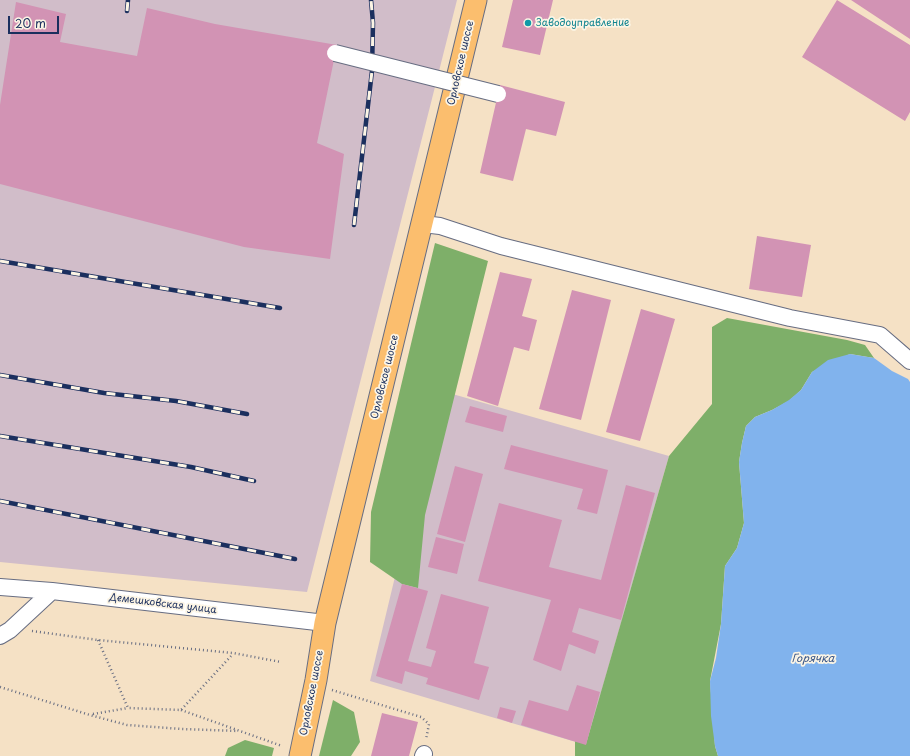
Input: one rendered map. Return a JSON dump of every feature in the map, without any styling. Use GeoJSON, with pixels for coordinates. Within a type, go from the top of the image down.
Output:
{"type":"FeatureCollection","features":[{"type":"Feature","properties":{"kind":"main road","name":"Орловское шоссе"},"geometry":{"type":"LineString","coordinates":[[291,751],[316,680],[325,623],[423,224],[476,0]]}},
{"type":"Feature","properties":{"kind":"street"},"geometry":{"type":"LineString","coordinates":[[335,53],[498,94]]}},
{"type":"Feature","properties":{"kind":"street"},"geometry":{"type":"LineString","coordinates":[[423,224],[440,226],[501,246],[783,317],[880,335],[910,361]]}},
{"type":"Feature","properties":{"kind":"street","name":"Демешковская улица"},"geometry":{"type":"LineString","coordinates":[[0,586],[52,590],[325,623]]}},
{"type":"Feature","properties":{"kind":"street"},"geometry":{"type":"LineString","coordinates":[[5,633],[52,590]]}},
{"type":"Feature","properties":{"kind":"path"},"geometry":{"type":"LineString","coordinates":[[5,633],[32,631],[98,640],[233,654],[281,662]]}},
{"type":"Feature","properties":{"kind":"path"},"geometry":{"type":"LineString","coordinates":[[98,640],[128,708]]}},
{"type":"Feature","properties":{"kind":"path"},"geometry":{"type":"LineString","coordinates":[[181,710],[233,654]]}},
{"type":"Feature","properties":{"kind":"path"},"geometry":{"type":"LineString","coordinates":[[0,687],[127,725],[238,731]]}},
{"type":"Feature","properties":{"kind":"path"},"geometry":{"type":"LineString","coordinates":[[330,689],[421,717],[428,724],[424,755]]}},
{"type":"Feature","properties":{"kind":"path"},"geometry":{"type":"LineString","coordinates":[[90,715],[128,708],[181,710],[291,751]]}},
{"type":"Feature","properties":{"kind":"shaded area"},"geometry":{"type":"Polygon","coordinates":[[[0,0],[457,0],[307,592],[0,562],[0,0]]]}},
{"type":"Feature","properties":{"kind":"shaded area"},"geometry":{"type":"Polygon","coordinates":[[[449,393],[669,456],[586,745],[370,681],[399,560],[449,393]]]}},
{"type":"Feature","properties":{"kind":"green space"},"geometry":{"type":"Polygon","coordinates":[[[435,243],[488,261],[425,515],[418,588],[402,584],[370,562],[371,512],[435,243]]]}},
{"type":"Feature","properties":{"kind":"green space"},"geometry":{"type":"Polygon","coordinates":[[[727,318],[847,340],[865,345],[874,358],[850,354],[812,372],[801,390],[789,401],[755,417],[746,426],[739,462],[744,523],[737,548],[725,566],[721,624],[710,681],[715,746],[718,756],[575,756],[575,741],[586,744],[669,456],[712,404],[712,327],[727,318]]]}},
{"type":"Feature","properties":{"kind":"green space"},"geometry":{"type":"Polygon","coordinates":[[[333,700],[354,712],[360,742],[351,756],[319,756],[333,700]]]}},
{"type":"Feature","properties":{"kind":"green space"},"geometry":{"type":"Polygon","coordinates":[[[245,740],[274,748],[272,756],[225,756],[228,748],[245,740]]]}},
{"type":"Feature","properties":{"kind":"water","name":"Горячка"},"geometry":{"type":"Polygon","coordinates":[[[850,354],[874,358],[892,371],[908,379],[910,382],[910,756],[718,756],[715,746],[711,716],[710,681],[716,658],[721,624],[725,566],[737,548],[744,523],[739,462],[746,426],[755,417],[772,410],[789,400],[801,390],[812,372],[828,360],[850,354]]]}},
{"type":"Feature","properties":{"kind":"building","name":"Заводоуправление"},"geometry":{"type":"Polygon","coordinates":[[[513,0],[553,0],[540,55],[502,47],[513,0]]]}},
{"type":"Feature","properties":{"kind":"building"},"geometry":{"type":"Polygon","coordinates":[[[837,0],[910,45],[910,112],[905,121],[802,57],[837,0]]]}},
{"type":"Feature","properties":{"kind":"building"},"geometry":{"type":"Polygon","coordinates":[[[851,0],[910,0],[910,39],[851,0]]]}},
{"type":"Feature","properties":{"kind":"building"},"geometry":{"type":"Polygon","coordinates":[[[16,2],[66,14],[60,42],[137,56],[147,8],[215,24],[337,45],[317,143],[344,154],[330,259],[244,247],[0,184],[0,105],[16,2]]]}},
{"type":"Feature","properties":{"kind":"building"},"geometry":{"type":"Polygon","coordinates":[[[500,85],[565,102],[556,136],[526,129],[513,181],[480,173],[500,85]]]}},
{"type":"Feature","properties":{"kind":"building"},"geometry":{"type":"Polygon","coordinates":[[[757,236],[811,245],[802,297],[749,289],[757,236]]]}},
{"type":"Feature","properties":{"kind":"building"},"geometry":{"type":"Polygon","coordinates":[[[500,272],[532,279],[522,316],[537,320],[529,351],[514,347],[498,406],[467,396],[500,272]]]}},
{"type":"Feature","properties":{"kind":"building"},"geometry":{"type":"Polygon","coordinates":[[[572,290],[611,300],[581,420],[539,409],[572,290]]]}},
{"type":"Feature","properties":{"kind":"building"},"geometry":{"type":"Polygon","coordinates":[[[641,309],[675,319],[640,441],[606,432],[641,309]]]}},
{"type":"Feature","properties":{"kind":"building"},"geometry":{"type":"Polygon","coordinates":[[[470,406],[507,416],[503,432],[465,422],[470,406]]]}},
{"type":"Feature","properties":{"kind":"building"},"geometry":{"type":"Polygon","coordinates":[[[511,445],[608,470],[597,514],[577,509],[583,489],[504,469],[511,445]]]}},
{"type":"Feature","properties":{"kind":"building"},"geometry":{"type":"Polygon","coordinates":[[[455,466],[483,474],[465,542],[437,534],[455,466]]]}},
{"type":"Feature","properties":{"kind":"building"},"geometry":{"type":"Polygon","coordinates":[[[626,485],[655,493],[621,620],[579,608],[572,632],[599,641],[595,654],[569,644],[561,671],[533,660],[551,600],[478,581],[499,503],[562,520],[549,567],[601,580],[626,485]]]}},
{"type":"Feature","properties":{"kind":"building"},"geometry":{"type":"Polygon","coordinates":[[[436,537],[464,544],[457,574],[428,567],[436,537]]]}},
{"type":"Feature","properties":{"kind":"building"},"geometry":{"type":"Polygon","coordinates":[[[402,584],[428,591],[408,661],[431,667],[436,651],[426,648],[441,594],[489,607],[474,663],[489,667],[479,700],[426,684],[428,678],[405,671],[402,684],[376,676],[402,584]]]}},
{"type":"Feature","properties":{"kind":"building"},"geometry":{"type":"Polygon","coordinates":[[[577,685],[600,692],[586,745],[521,725],[529,700],[568,711],[577,685]]]}},
{"type":"Feature","properties":{"kind":"building"},"geometry":{"type":"Polygon","coordinates":[[[500,707],[516,711],[512,723],[497,718],[500,707]]]}},
{"type":"Feature","properties":{"kind":"building"},"geometry":{"type":"Polygon","coordinates":[[[382,713],[418,722],[409,756],[371,756],[382,713]]]}},
{"type":"Feature","properties":{"kind":"railway"},"geometry":{"type":"LineString","coordinates":[[127,11],[128,0]]}},
{"type":"Feature","properties":{"kind":"railway"},"geometry":{"type":"LineString","coordinates":[[354,225],[372,71],[373,23],[371,0]]}},
{"type":"Feature","properties":{"kind":"railway"},"geometry":{"type":"LineString","coordinates":[[0,261],[280,308]]}},
{"type":"Feature","properties":{"kind":"railway"},"geometry":{"type":"LineString","coordinates":[[0,375],[104,393],[176,401],[247,414]]}},
{"type":"Feature","properties":{"kind":"railway"},"geometry":{"type":"LineString","coordinates":[[0,436],[191,467],[254,481]]}},
{"type":"Feature","properties":{"kind":"railway"},"geometry":{"type":"LineString","coordinates":[[0,501],[295,559]]}},
{"type":"Feature","properties":{"kind":"place","name":"Заводоуправление"},"geometry":{"type":"Point","coordinates":[528,23]}}]}
